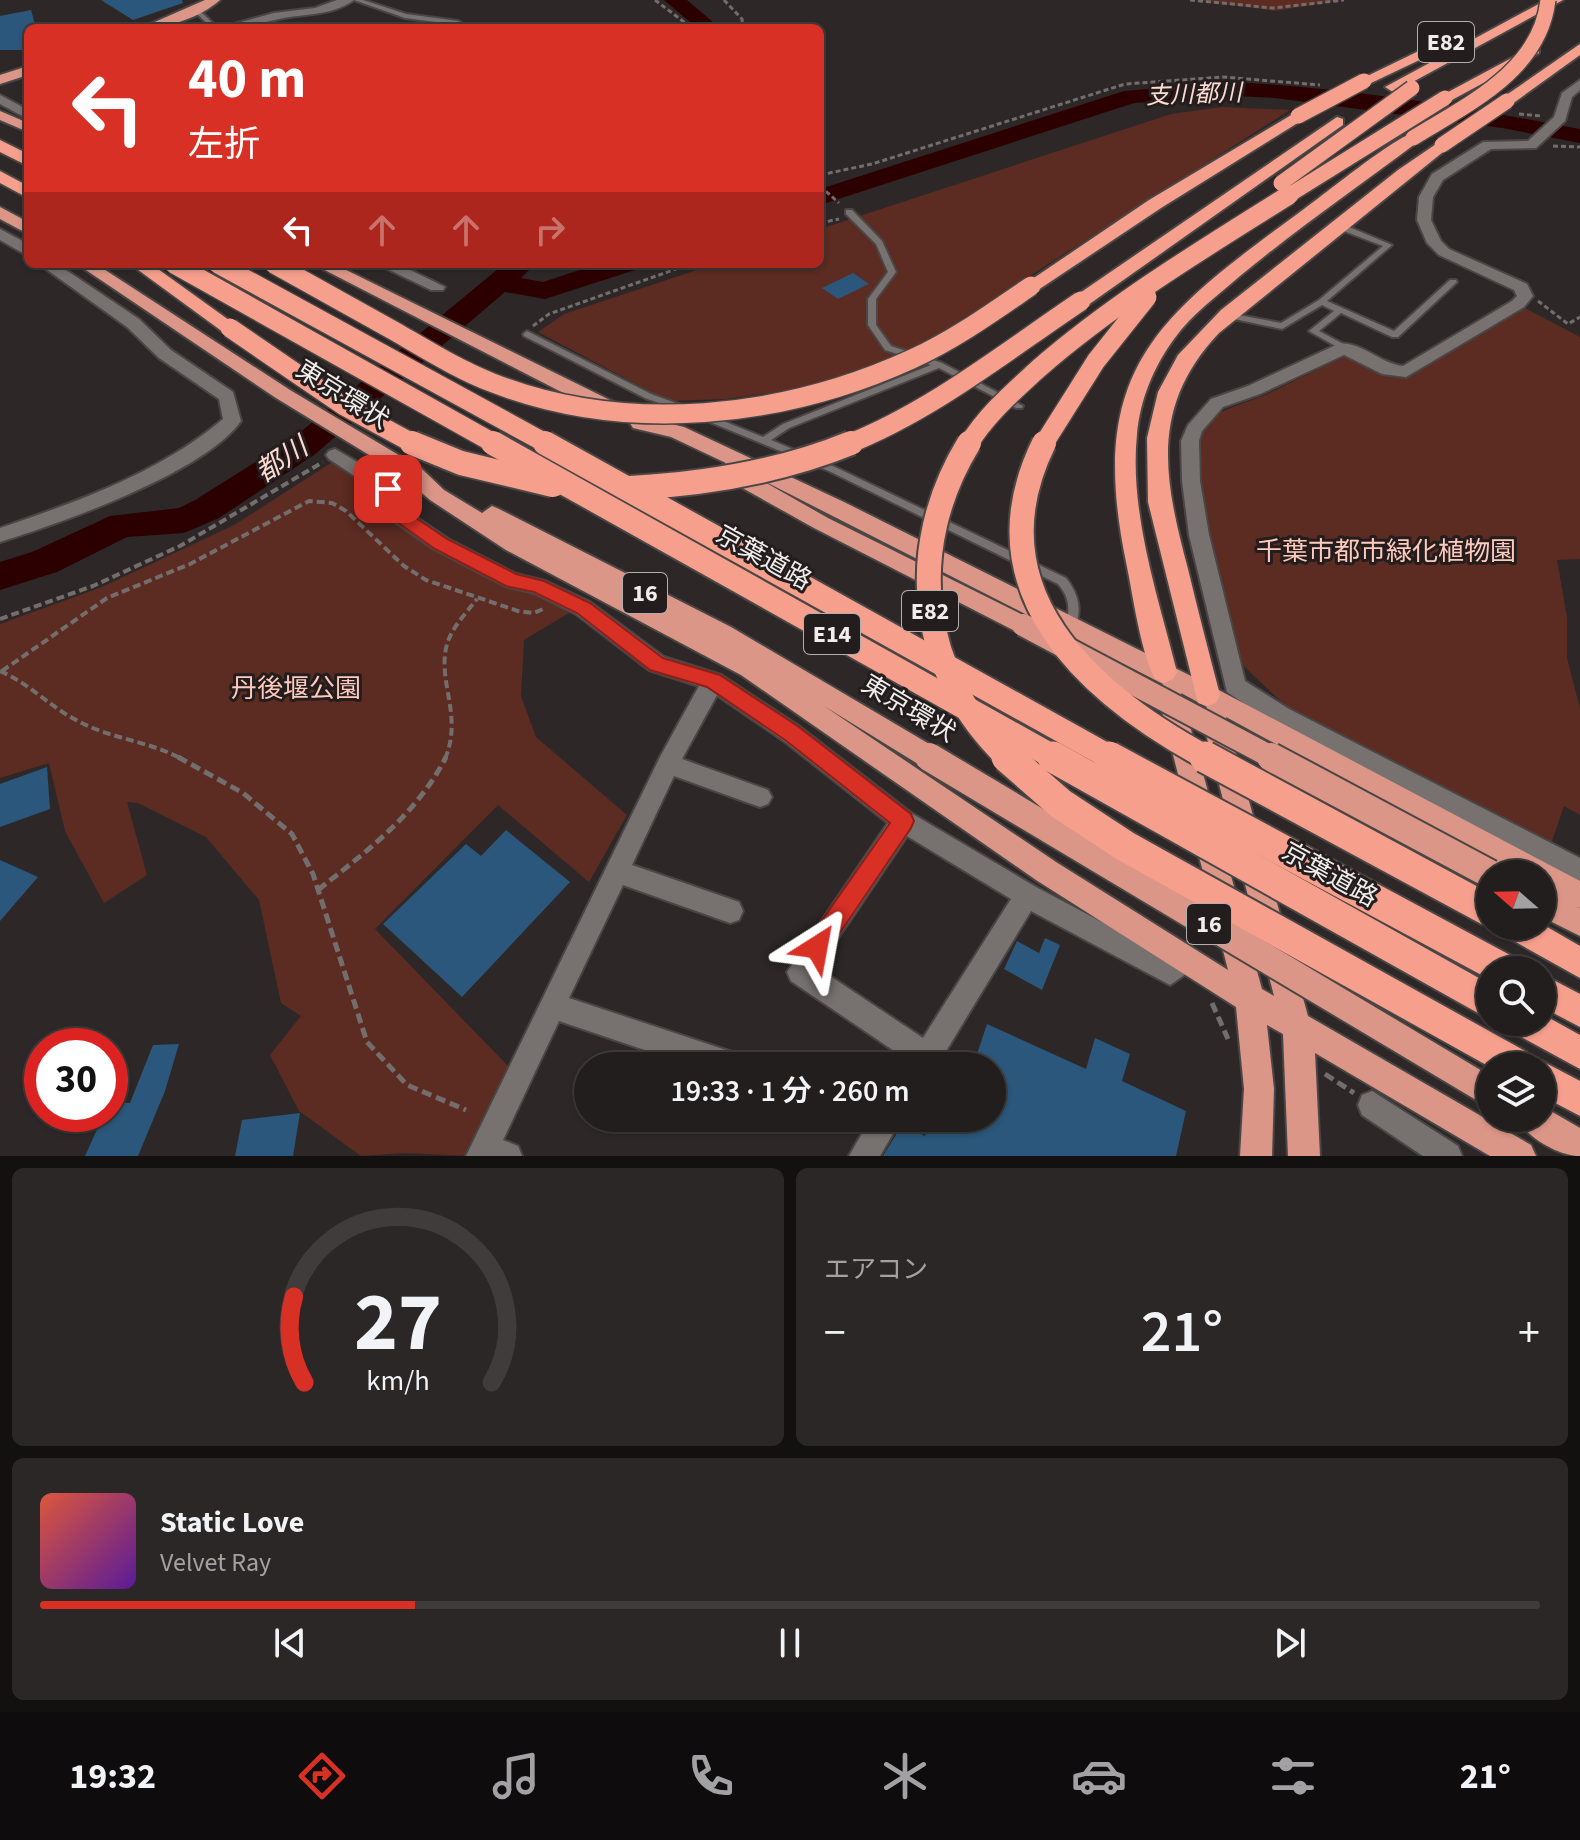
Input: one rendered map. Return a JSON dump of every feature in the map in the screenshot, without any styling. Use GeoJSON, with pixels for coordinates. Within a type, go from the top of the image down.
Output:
{"type":"FeatureCollection","features":[{"type":"Feature","properties":{"kind":"highway"},"geometry":{"type":"LineString","coordinates":[[158,24],[214,0]]}},
{"type":"Feature","properties":{"kind":"highway","name":"E82"},"geometry":{"type":"LineString","coordinates":[[281,268],[485,380],[553,401],[646,413],[745,408],[838,388],[915,358],[1298,116],[1526,0]]}},
{"type":"Feature","properties":{"kind":"highway"},"geometry":{"type":"LineString","coordinates":[[1256,1156],[1259,1089],[1250,999],[1164,672],[1129,504],[1126,434],[1148,364],[1168,332],[1186,313],[1259,251],[1413,138],[1488,89],[1534,50],[1548,23],[1548,0]]}},
{"type":"Feature","properties":{"kind":"highway","name":"E82"},"geometry":{"type":"LineString","coordinates":[[145,268],[351,413],[383,431],[462,463],[508,477],[575,487],[657,487],[709,483],[779,469],[892,424],[1081,301],[1337,122],[1504,34],[1513,23],[1556,0]]}},
{"type":"Feature","properties":{"kind":"highway"},"geometry":{"type":"LineString","coordinates":[[1304,1156],[1302,1072],[1297,1028],[1207,695],[1159,502],[1155,454],[1164,402],[1176,374],[1228,315],[1442,145],[1512,108],[1580,48]]}},
{"type":"Feature","properties":{"kind":"highway","name":"E82"},"geometry":{"type":"LineString","coordinates":[[1495,1052],[1138,853],[1062,804],[1001,749],[963,703],[946,671],[935,636],[927,580],[938,510],[960,456],[994,411],[1073,339],[1136,292],[1316,177],[1445,98],[1534,50]]}},
{"type":"Feature","properties":{"kind":"highway"},"geometry":{"type":"LineString","coordinates":[[0,80],[24,71]]}},
{"type":"Feature","properties":{"kind":"highway","name":"E82"},"geometry":{"type":"LineString","coordinates":[[1403,87],[1201,246],[1136,309],[1103,350],[1049,433],[1025,493],[1021,519],[1022,545],[1044,616],[1076,664],[1108,694],[1189,748],[1476,903]]}},
{"type":"Feature","properties":{"kind":"highway"},"geometry":{"type":"LineString","coordinates":[[0,115],[24,126]]}},
{"type":"Feature","properties":{"kind":"highway"},"geometry":{"type":"LineString","coordinates":[[0,135],[24,146]]}},
{"type":"Feature","properties":{"kind":"highway"},"geometry":{"type":"LineString","coordinates":[[0,145],[24,159]]}},
{"type":"Feature","properties":{"kind":"highway"},"geometry":{"type":"LineString","coordinates":[[0,168],[24,181]]}},
{"type":"Feature","properties":{"kind":"highway"},"geometry":{"type":"LineString","coordinates":[[0,176],[24,191]]}},
{"type":"Feature","properties":{"kind":"highway"},"geometry":{"type":"LineString","coordinates":[[0,212],[24,227]]}},
{"type":"Feature","properties":{"kind":"highway","name":"東京環状"},"geometry":{"type":"LineString","coordinates":[[91,268],[283,394],[405,469],[723,633],[1476,1084]]}},
{"type":"Feature","properties":{"kind":"highway","name":"京葉道路"},"geometry":{"type":"LineString","coordinates":[[181,268],[1476,994]]}},
{"type":"Feature","properties":{"kind":"highway","name":"京葉道路"},"geometry":{"type":"LineString","coordinates":[[225,268],[723,540],[1051,726],[1479,956]]}},
{"type":"Feature","properties":{"kind":"highway"},"geometry":{"type":"LineString","coordinates":[[329,268],[640,423],[821,523],[1023,625],[1476,867]]}},
{"type":"Feature","properties":{"kind":"highway"},"geometry":{"type":"LineString","coordinates":[[640,423],[677,432],[724,453],[1164,672],[1516,860]]}},
{"type":"Feature","properties":{"kind":"highway"},"geometry":{"type":"LineString","coordinates":[[405,469],[437,495],[514,544],[749,668],[1046,871],[1184,960],[1520,1156]]}},
{"type":"Feature","properties":{"kind":"highway"},"geometry":{"type":"LineString","coordinates":[[1556,882],[1580,895]]}},
{"type":"Feature","properties":{"kind":"highway"},"geometry":{"type":"LineString","coordinates":[[1556,910],[1580,923]]}},
{"type":"Feature","properties":{"kind":"highway"},"geometry":{"type":"LineString","coordinates":[[1540,940],[1580,963]]}},
{"type":"Feature","properties":{"kind":"highway"},"geometry":{"type":"LineString","coordinates":[[1556,998],[1580,1011]]}},
{"type":"Feature","properties":{"kind":"highway"},"geometry":{"type":"LineString","coordinates":[[1550,1036],[1580,1053]]}},
{"type":"Feature","properties":{"kind":"highway"},"geometry":{"type":"LineString","coordinates":[[1556,1086],[1580,1099]]}},
{"type":"Feature","properties":{"kind":"highway"},"geometry":{"type":"LineString","coordinates":[[1556,1132],[1580,1146]]}},
{"type":"Feature","properties":{"kind":"street"},"geometry":{"type":"LineString","coordinates":[[252,24],[317,11],[348,0]]}},
{"type":"Feature","properties":{"kind":"street"},"geometry":{"type":"LineString","coordinates":[[1580,84],[1566,96],[1560,118],[1531,145],[1502,143],[1480,148],[1437,177],[1426,197],[1424,220],[1439,248],[1513,282],[1521,287],[1525,296],[1505,312],[1406,372],[1388,370],[1344,348],[1254,390],[1217,403],[1194,429],[1190,441],[1191,481],[1199,535],[1235,686],[1281,716],[1580,871]]}},
{"type":"Feature","properties":{"kind":"street"},"geometry":{"type":"LineString","coordinates":[[0,99],[24,113]]}},
{"type":"Feature","properties":{"kind":"street"},"geometry":{"type":"LineString","coordinates":[[0,233],[24,248]]}},
{"type":"Feature","properties":{"kind":"street"},"geometry":{"type":"LineString","coordinates":[[0,535],[140,481],[205,442],[232,421],[227,396],[178,364],[133,323],[53,268]]}},
{"type":"Feature","properties":{"kind":"street"},"geometry":{"type":"LineString","coordinates":[[394,268],[437,287]]}},
{"type":"Feature","properties":{"kind":"street"},"geometry":{"type":"LineString","coordinates":[[335,455],[388,489],[396,513],[441,544],[512,581],[538,586],[562,598],[613,628],[657,664],[713,681],[792,734],[903,821],[1027,895],[1170,972],[1184,960]]}},
{"type":"Feature","properties":{"kind":"street"},"geometry":{"type":"LineString","coordinates":[[490,1153],[554,1006],[668,764],[713,681]]}},
{"type":"Feature","properties":{"kind":"street"},"geometry":{"type":"LineString","coordinates":[[1207,695],[1235,686]]}},
{"type":"Feature","properties":{"kind":"street"},"geometry":{"type":"LineString","coordinates":[[668,764],[760,797]]}},
{"type":"Feature","properties":{"kind":"street"},"geometry":{"type":"LineString","coordinates":[[903,821],[800,972],[910,1052]]}},
{"type":"Feature","properties":{"kind":"street"},"geometry":{"type":"LineString","coordinates":[[619,872],[730,911]]}},
{"type":"Feature","properties":{"kind":"street"},"geometry":{"type":"LineString","coordinates":[[930,1052],[1027,895]]}},
{"type":"Feature","properties":{"kind":"street"},"geometry":{"type":"LineString","coordinates":[[554,1006],[690,1052]]}},
{"type":"Feature","properties":{"kind":"street"},"geometry":{"type":"LineString","coordinates":[[1372,1105],[1448,1156]]}},
{"type":"Feature","properties":{"kind":"street"},"geometry":{"type":"LineString","coordinates":[[863,1156],[878,1132]]}},
{"type":"Feature","properties":{"kind":"lane"},"geometry":{"type":"LineString","coordinates":[[357,0],[405,16],[458,23]]}},
{"type":"Feature","properties":{"kind":"lane"},"geometry":{"type":"LineString","coordinates":[[196,10],[211,24]]}},
{"type":"Feature","properties":{"kind":"lane"},"geometry":{"type":"LineString","coordinates":[[849,212],[879,243],[892,272],[872,299],[872,325],[888,348],[939,365],[1019,406]]}},
{"type":"Feature","properties":{"kind":"lane"},"geometry":{"type":"LineString","coordinates":[[1228,315],[1282,326],[1322,302],[1388,245],[1339,226]]}},
{"type":"Feature","properties":{"kind":"lane"},"geometry":{"type":"LineString","coordinates":[[1322,302],[1395,335],[1453,282]]}},
{"type":"Feature","properties":{"kind":"lane"},"geometry":{"type":"LineString","coordinates":[[1340,310],[1313,331],[1344,348]]}},
{"type":"Feature","properties":{"kind":"lane"},"geometry":{"type":"LineString","coordinates":[[527,334],[648,396],[832,469],[1062,581],[1074,595],[1077,607],[1071,626]]}},
{"type":"Feature","properties":{"kind":"lane"},"geometry":{"type":"LineString","coordinates":[[765,440],[786,426],[939,365]]}},
{"type":"Feature","properties":{"kind":"path"},"geometry":{"type":"LineString","coordinates":[[655,0],[687,24]]}},
{"type":"Feature","properties":{"kind":"path"},"geometry":{"type":"LineString","coordinates":[[724,0],[742,19],[743,24]]}},
{"type":"Feature","properties":{"kind":"path"},"geometry":{"type":"LineString","coordinates":[[1190,0],[1273,8],[1344,0]]}},
{"type":"Feature","properties":{"kind":"path"},"geometry":{"type":"LineString","coordinates":[[824,174],[872,164],[1125,84],[1218,75],[1324,85]]}},
{"type":"Feature","properties":{"kind":"path"},"geometry":{"type":"LineString","coordinates":[[1512,108],[1560,118]]}},
{"type":"Feature","properties":{"kind":"path"},"geometry":{"type":"LineString","coordinates":[[824,190],[849,212]]}},
{"type":"Feature","properties":{"kind":"path"},"geometry":{"type":"LineString","coordinates":[[527,334],[538,320],[549,314],[679,268]]}},
{"type":"Feature","properties":{"kind":"path"},"geometry":{"type":"LineString","coordinates":[[1525,296],[1536,300],[1568,324],[1580,317]]}},
{"type":"Feature","properties":{"kind":"path"},"geometry":{"type":"LineString","coordinates":[[0,619],[93,586],[180,546],[335,455]]}},
{"type":"Feature","properties":{"kind":"path"},"geometry":{"type":"LineString","coordinates":[[1,671],[107,598],[190,564],[309,501],[332,503],[346,511],[404,566],[426,580],[477,599],[534,613],[562,598]]}},
{"type":"Feature","properties":{"kind":"path"},"geometry":{"type":"LineString","coordinates":[[318,890],[379,842],[436,777],[453,731],[454,704],[445,660],[449,639],[477,599]]}},
{"type":"Feature","properties":{"kind":"path"},"geometry":{"type":"LineString","coordinates":[[1,671],[77,721],[117,737],[162,748],[243,793],[292,834],[318,890],[367,1042],[407,1085],[466,1110]]}},
{"type":"Feature","properties":{"kind":"path"},"geometry":{"type":"LineString","coordinates":[[1206,998],[1222,1020],[1231,1047]]}},
{"type":"Feature","properties":{"kind":"path"},"geometry":{"type":"LineString","coordinates":[[1323,1073],[1372,1105]]}},
{"type":"Feature","properties":{"kind":"green space"},"geometry":{"type":"Polygon","coordinates":[[[1193,0],[1342,0],[1275,11],[1193,0]]]}},
{"type":"Feature","properties":{"kind":"green space"},"geometry":{"type":"Polygon","coordinates":[[[1222,107],[1290,110],[934,337],[875,366],[805,388],[726,399],[668,401],[538,332],[564,314],[703,268],[824,268],[824,228],[1171,114],[1222,107]]]}},
{"type":"Feature","properties":{"kind":"green space","name":"千葉市都市緑化植物園"},"geometry":{"type":"Polygon","coordinates":[[[1521,306],[1580,337],[1580,559],[1557,560],[1567,617],[1567,658],[1580,708],[1580,815],[1564,806],[1550,847],[1288,708],[1235,658],[1198,477],[1200,438],[1212,418],[1222,412],[1346,356],[1397,378],[1521,306]]]}},
{"type":"Feature","properties":{"kind":"green space","name":"丹後堰公園"},"geometry":{"type":"Polygon","coordinates":[[[334,461],[384,496],[459,561],[572,611],[524,640],[521,696],[536,737],[627,815],[589,882],[498,805],[375,929],[511,1069],[467,1156],[404,1153],[361,1156],[299,1111],[270,1055],[301,1016],[281,1003],[259,900],[206,837],[138,803],[127,802],[147,875],[104,903],[65,831],[49,763],[0,778],[0,624],[102,587],[234,525],[334,461]]]}},
{"type":"Feature","properties":{"kind":"building"},"geometry":{"type":"Polygon","coordinates":[[[101,0],[182,0],[183,3],[133,20],[101,0]]]}},
{"type":"Feature","properties":{"kind":"building"},"geometry":{"type":"Polygon","coordinates":[[[31,10],[35,24],[24,24],[24,50],[0,50],[0,16],[31,10]]]}},
{"type":"Feature","properties":{"kind":"building"},"geometry":{"type":"Polygon","coordinates":[[[853,273],[869,284],[838,299],[822,288],[853,273]]]}},
{"type":"Feature","properties":{"kind":"building"},"geometry":{"type":"Polygon","coordinates":[[[47,767],[50,809],[0,827],[0,784],[47,767]]]}},
{"type":"Feature","properties":{"kind":"building"},"geometry":{"type":"Polygon","coordinates":[[[506,830],[570,882],[462,997],[383,924],[466,844],[481,856],[506,830]]]}},
{"type":"Feature","properties":{"kind":"building"},"geometry":{"type":"Polygon","coordinates":[[[0,860],[38,877],[0,921],[0,860]]]}},
{"type":"Feature","properties":{"kind":"building"},"geometry":{"type":"Polygon","coordinates":[[[1045,938],[1060,945],[1042,990],[1004,969],[1017,941],[1039,953],[1045,938]]]}},
{"type":"Feature","properties":{"kind":"building"},"geometry":{"type":"Polygon","coordinates":[[[987,1024],[1086,1069],[1095,1038],[1130,1054],[1122,1081],[1186,1111],[1176,1156],[883,1156],[898,1132],[917,1132],[925,1136],[926,1132],[1006,1132],[1006,1052],[978,1052],[987,1024]]]}},
{"type":"Feature","properties":{"kind":"building"},"geometry":{"type":"Polygon","coordinates":[[[179,1044],[165,1091],[138,1156],[85,1156],[96,1132],[128,1132],[128,1103],[153,1045],[179,1044]]]}},
{"type":"Feature","properties":{"kind":"building"},"geometry":{"type":"Polygon","coordinates":[[[300,1113],[293,1156],[235,1156],[242,1120],[300,1113]]]}},
{"type":"Feature","properties":{"kind":"waterway","name":"都川"},"geometry":{"type":"LineString","coordinates":[[674,0],[705,24]]}},
{"type":"Feature","properties":{"kind":"waterway","name":"支川都川"},"geometry":{"type":"LineString","coordinates":[[824,196],[1132,96],[1233,89],[1275,91],[1502,121],[1580,136]]}},
{"type":"Feature","properties":{"kind":"waterway","name":"都川"},"geometry":{"type":"LineString","coordinates":[[499,282],[516,268]]}},
{"type":"Feature","properties":{"kind":"waterway","name":"支川都川"},"geometry":{"type":"LineString","coordinates":[[499,282],[545,291],[613,268]]}},
{"type":"Feature","properties":{"kind":"waterway","name":"都川"},"geometry":{"type":"LineString","coordinates":[[0,576],[44,562],[122,525],[184,520],[207,509],[303,447],[499,282]]}},
{"type":"Feature","properties":{"kind":"route"},"geometry":{"type":"LineString","coordinates":[[388,489],[396,513],[441,544],[512,581],[538,586],[583,608],[657,664],[713,681],[792,734],[903,821],[817,947]]}}]}
